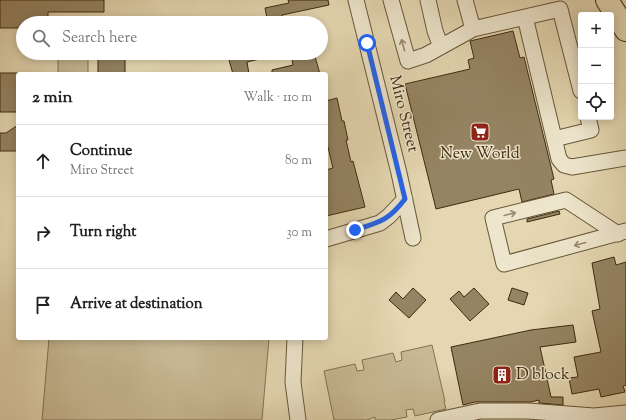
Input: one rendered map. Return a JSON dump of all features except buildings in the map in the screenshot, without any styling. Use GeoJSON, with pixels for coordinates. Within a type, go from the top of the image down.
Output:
{"type":"FeatureCollection","features":[{"type":"Feature","properties":{"kind":"highway"},"geometry":{"type":"LineString","coordinates":[[607,0],[626,30]]}},
{"type":"Feature","properties":{"kind":"street","name":"Miro Street"},"geometry":{"type":"LineString","coordinates":[[356,0],[405,199],[413,238]]}},
{"type":"Feature","properties":{"kind":"street"},"geometry":{"type":"LineString","coordinates":[[391,0],[408,61],[426,55],[473,30],[560,9],[579,84]]}},
{"type":"Feature","properties":{"kind":"street"},"geometry":{"type":"LineString","coordinates":[[428,0],[435,31],[441,47]]}},
{"type":"Feature","properties":{"kind":"street"},"geometry":{"type":"LineString","coordinates":[[465,0],[473,30]]}},
{"type":"Feature","properties":{"kind":"street"},"geometry":{"type":"LineString","coordinates":[[526,17],[559,159],[564,164],[572,167],[626,158]]}},
{"type":"Feature","properties":{"kind":"street"},"geometry":{"type":"LineString","coordinates":[[554,139],[591,130],[589,120]]}},
{"type":"Feature","properties":{"kind":"street"},"geometry":{"type":"LineString","coordinates":[[328,238],[380,223],[405,199]]}},
{"type":"Feature","properties":{"kind":"street"},"geometry":{"type":"LineString","coordinates":[[566,200],[622,232],[504,264],[493,218],[566,200]]}},
{"type":"Feature","properties":{"kind":"street"},"geometry":{"type":"LineString","coordinates":[[295,340],[293,382],[298,420]]}},
{"type":"Feature","properties":{"kind":"street"},"geometry":{"type":"LineString","coordinates":[[438,420],[480,411],[528,411],[594,416],[626,413]]}},
{"type":"Feature","properties":{"kind":"shaded area"},"geometry":{"type":"Polygon","coordinates":[[[58,60],[88,60],[88,72],[58,72],[58,60]]]}},
{"type":"Feature","properties":{"kind":"shaded area"},"geometry":{"type":"Polygon","coordinates":[[[49,340],[269,340],[262,420],[42,420],[49,340]]]}},
{"type":"Feature","properties":{"kind":"shaded area"},"geometry":{"type":"Polygon","coordinates":[[[432,345],[446,409],[415,416],[413,409],[406,410],[407,417],[391,420],[375,420],[375,417],[367,420],[334,420],[324,371],[355,364],[357,371],[364,370],[362,360],[393,353],[396,362],[402,360],[401,352],[432,345]]]}},
{"type":"Feature","properties":{"kind":"place","name":"New World"},"geometry":{"type":"Point","coordinates":[480,132]}},
{"type":"Feature","properties":{"kind":"place","name":"D block"},"geometry":{"type":"Point","coordinates":[502,375]}},
{"type":"Feature","properties":{"kind":"route"},"geometry":{"type":"LineString","coordinates":[[355,230],[380,223],[400,206],[405,199],[367,43]]}}]}
